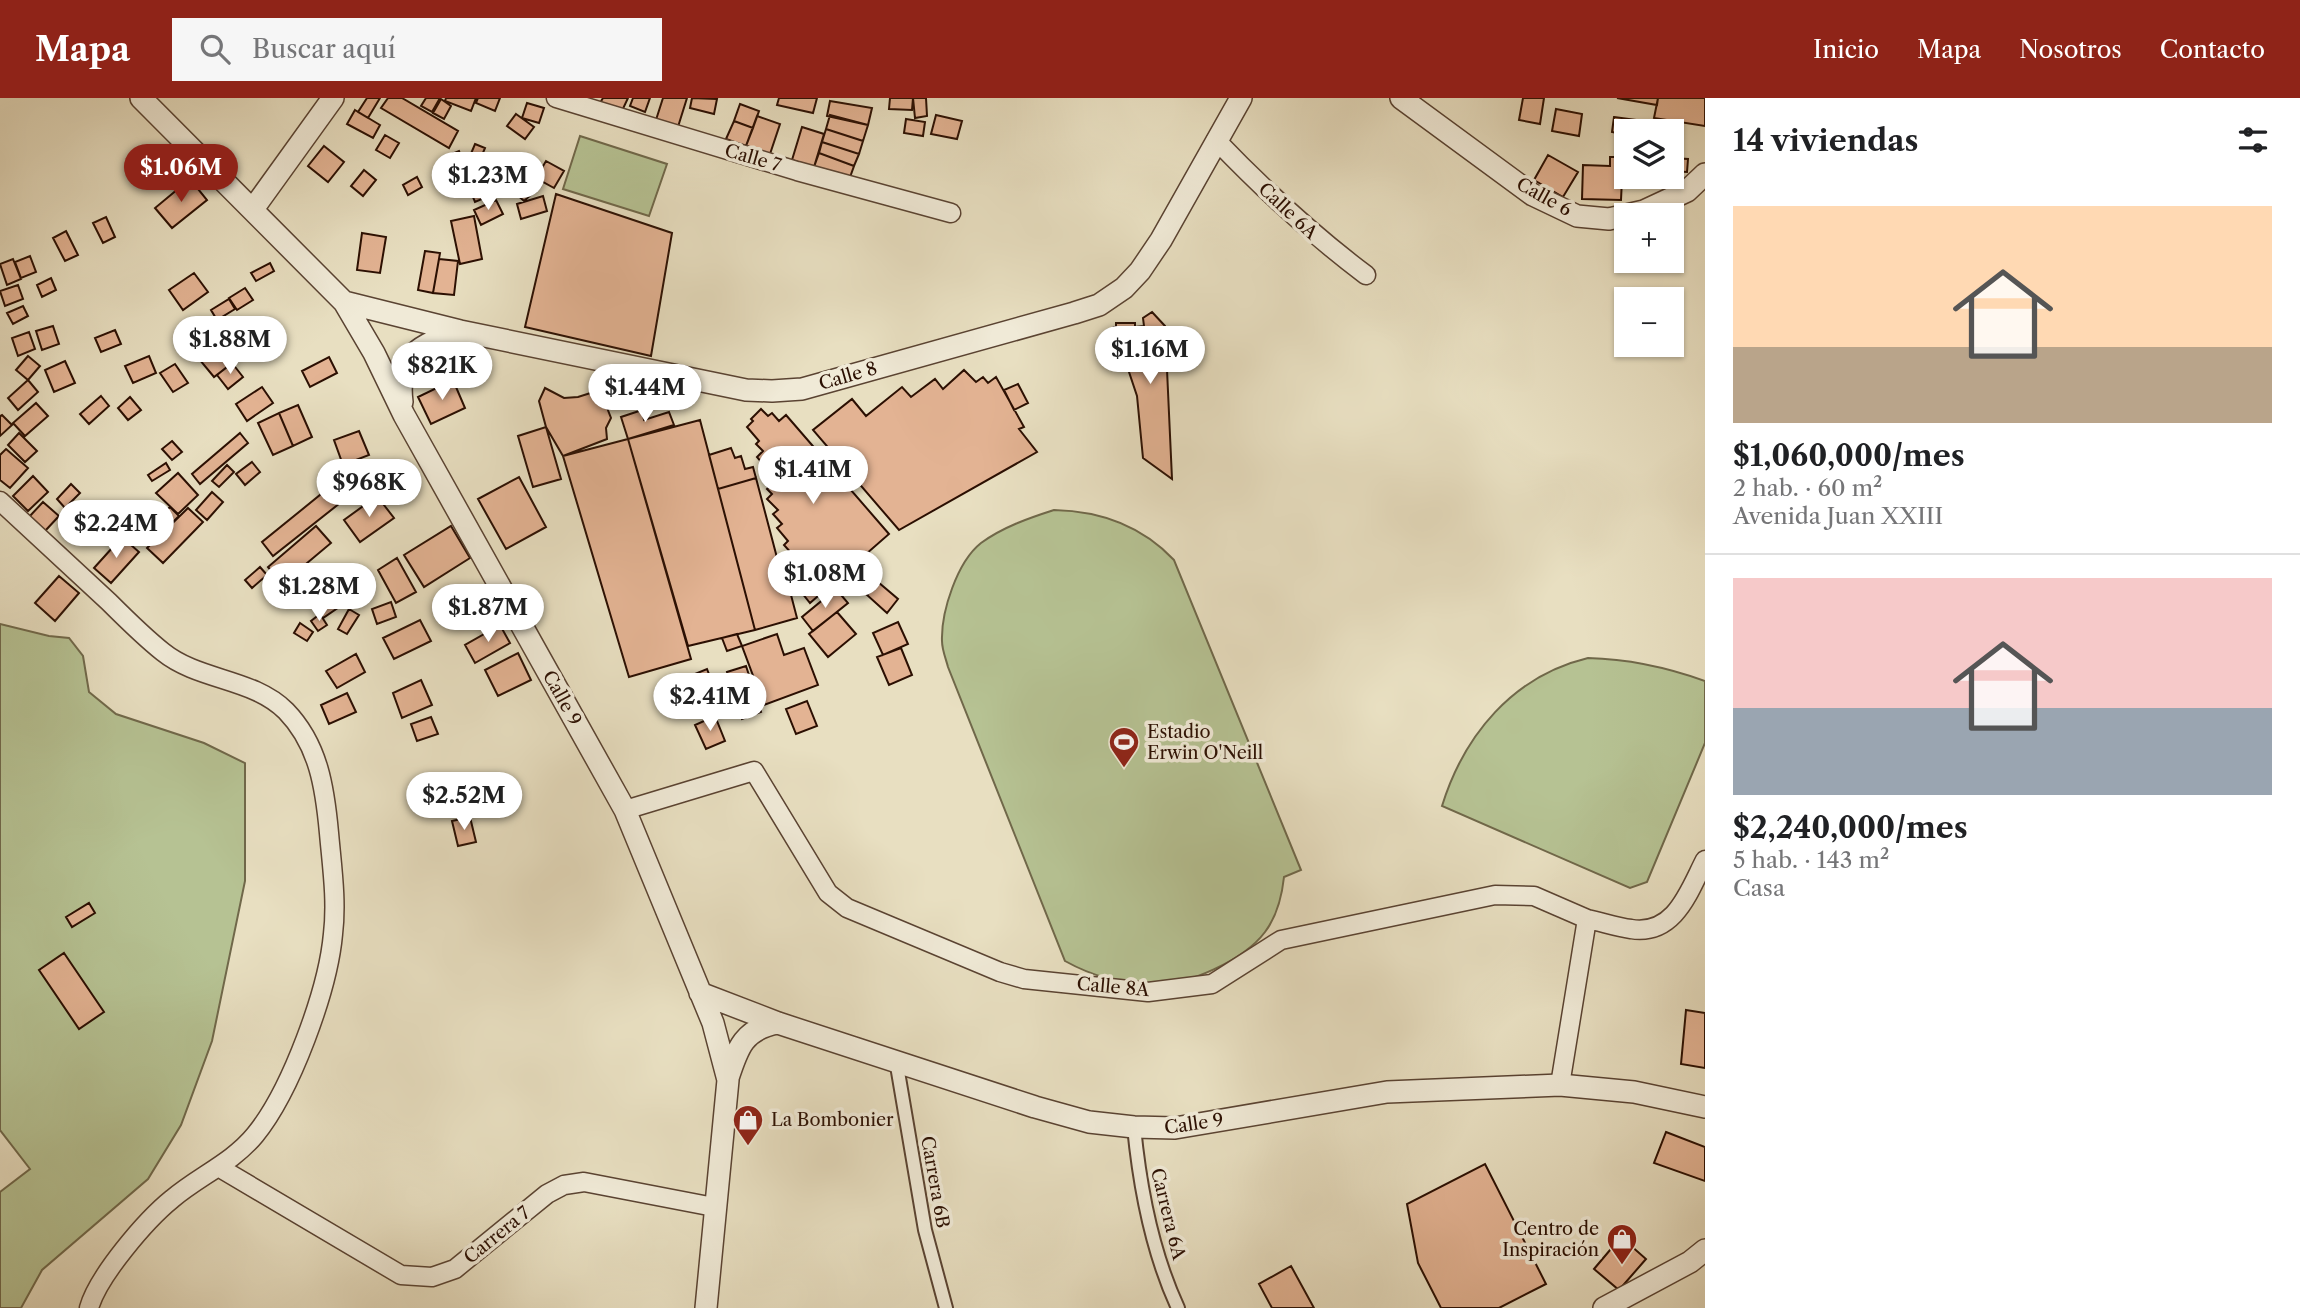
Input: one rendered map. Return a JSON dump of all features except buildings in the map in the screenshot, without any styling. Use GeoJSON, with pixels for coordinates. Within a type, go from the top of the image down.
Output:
{"type":"FeatureCollection","features":[{"type":"Feature","properties":{"kind":"street","name":"Calle 9"},"geometry":{"type":"LineString","coordinates":[[141,98],[344,302],[374,354],[404,415],[625,810],[713,1023],[728,1080],[706,1308]]}},
{"type":"Feature","properties":{"kind":"street"},"geometry":{"type":"LineString","coordinates":[[253,209],[333,98]]}},
{"type":"Feature","properties":{"kind":"street","name":"Calle 7"},"geometry":{"type":"LineString","coordinates":[[556,98],[797,171],[951,213]]}},
{"type":"Feature","properties":{"kind":"street","name":"Calle 8"},"geometry":{"type":"LineString","coordinates":[[344,302],[460,331],[746,390],[802,388],[1100,304],[1124,288],[1140,271],[1161,240],[1241,98]]}},
{"type":"Feature","properties":{"kind":"street","name":"Calle 6"},"geometry":{"type":"LineString","coordinates":[[1401,98],[1533,195],[1577,216],[1609,219],[1644,211],[1700,186]]}},
{"type":"Feature","properties":{"kind":"street","name":"Calle 6A"},"geometry":{"type":"LineString","coordinates":[[1216,140],[1306,229],[1366,275]]}},
{"type":"Feature","properties":{"kind":"street"},"geometry":{"type":"LineString","coordinates":[[404,415],[401,374],[408,358],[428,344],[460,331]]}},
{"type":"Feature","properties":{"kind":"street"},"geometry":{"type":"LineString","coordinates":[[0,500],[164,654],[212,678],[243,686],[271,698],[304,735],[318,763],[324,788],[334,892],[334,933],[328,968],[303,1045],[276,1103],[256,1134],[220,1168],[172,1199],[153,1218],[110,1269],[89,1308]]}},
{"type":"Feature","properties":{"kind":"street","name":"Calle 8A"},"geometry":{"type":"LineString","coordinates":[[625,810],[754,771],[828,893],[837,902],[1000,972],[1024,979],[1148,992],[1212,984],[1281,940],[1495,895],[1534,896],[1587,919]]}},
{"type":"Feature","properties":{"kind":"street"},"geometry":{"type":"LineString","coordinates":[[1560,1085],[1587,919],[1633,929],[1664,925],[1682,905],[1705,860]]}},
{"type":"Feature","properties":{"kind":"street","name":"Calle 9"},"geometry":{"type":"LineString","coordinates":[[700,993],[778,1023],[1089,1122],[1175,1128],[1387,1092],[1560,1085],[1634,1092],[1705,1107]]}},
{"type":"Feature","properties":{"kind":"street"},"geometry":{"type":"LineString","coordinates":[[728,1080],[736,1054],[746,1038],[762,1026],[778,1023]]}},
{"type":"Feature","properties":{"kind":"street","name":"Carrera 6B"},"geometry":{"type":"LineString","coordinates":[[896,1060],[925,1230],[946,1308]]}},
{"type":"Feature","properties":{"kind":"street","name":"Carrera 6A"},"geometry":{"type":"LineString","coordinates":[[1134,1127],[1138,1166],[1151,1233],[1178,1308]]}},
{"type":"Feature","properties":{"kind":"street","name":"Carrera 7"},"geometry":{"type":"LineString","coordinates":[[220,1168],[401,1275],[432,1277],[455,1269],[547,1194],[564,1185],[584,1182],[714,1207]]}},
{"type":"Feature","properties":{"kind":"street"},"geometry":{"type":"LineString","coordinates":[[1604,1308],[1690,1262],[1705,1250]]}},
{"type":"Feature","properties":{"kind":"green space"},"geometry":{"type":"Polygon","coordinates":[[[580,136],[667,164],[649,216],[563,189],[580,136]]]}},
{"type":"Feature","properties":{"kind":"green space","name":"Estadio Erwin O'Neill"},"geometry":{"type":"Polygon","coordinates":[[[1054,510],[1088,513],[1119,522],[1148,538],[1174,560],[1301,870],[1284,877],[1276,913],[1256,942],[1214,969],[1181,981],[1152,985],[1129,983],[1096,975],[1065,961],[944,654],[944,616],[952,588],[972,551],[989,537],[1007,528],[1054,510]]]}},
{"type":"Feature","properties":{"kind":"green space"},"geometry":{"type":"Polygon","coordinates":[[[0,624],[69,638],[83,656],[89,692],[116,714],[204,743],[245,763],[245,881],[212,1041],[181,1125],[148,1179],[42,1270],[21,1308],[0,1308],[0,1192],[30,1169],[0,1130],[0,624]]]}},
{"type":"Feature","properties":{"kind":"green space"},"geometry":{"type":"Polygon","coordinates":[[[1588,658],[1647,665],[1705,681],[1705,743],[1647,882],[1630,888],[1442,806],[1464,755],[1495,712],[1537,679],[1588,658]]]}},
{"type":"Feature","properties":{"kind":"place","name":"Estadio Erwin O'Neill"},"geometry":{"type":"Point","coordinates":[1124,769]}},
{"type":"Feature","properties":{"kind":"place","name":"La Bombonier"},"geometry":{"type":"Point","coordinates":[748,1147]}},
{"type":"Feature","properties":{"kind":"place","name":"Centro de Inspiración"},"geometry":{"type":"Point","coordinates":[1622,1266]}}]}
